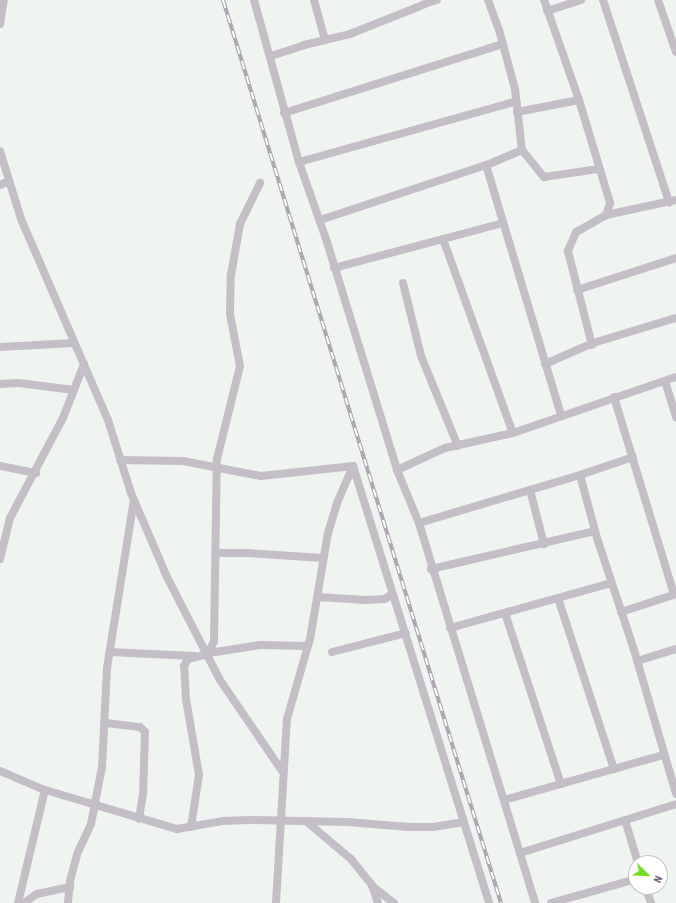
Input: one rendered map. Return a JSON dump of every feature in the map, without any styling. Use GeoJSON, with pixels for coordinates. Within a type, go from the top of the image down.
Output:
{"type":"FeatureCollection","features":[{"type":"Feature","properties":{"kind":"street"},"geometry":{"type":"LineString","coordinates":[[0,24],[4,0]]}},
{"type":"Feature","properties":{"kind":"street"},"geometry":{"type":"LineString","coordinates":[[254,0],[271,56],[284,113],[299,162],[320,220],[397,470],[419,523],[535,903]]}},
{"type":"Feature","properties":{"kind":"street"},"geometry":{"type":"LineString","coordinates":[[314,0],[325,40]]}},
{"type":"Feature","properties":{"kind":"street"},"geometry":{"type":"LineString","coordinates":[[488,0],[503,44],[517,101],[522,150],[538,174],[544,177],[599,169]]}},
{"type":"Feature","properties":{"kind":"street"},"geometry":{"type":"LineString","coordinates":[[544,0],[579,100],[610,203],[606,216]]}},
{"type":"Feature","properties":{"kind":"street"},"geometry":{"type":"LineString","coordinates":[[547,11],[581,0]]}},
{"type":"Feature","properties":{"kind":"street"},"geometry":{"type":"LineString","coordinates":[[592,345],[568,258],[569,243],[576,232],[606,216],[672,201],[603,0]]}},
{"type":"Feature","properties":{"kind":"street"},"geometry":{"type":"LineString","coordinates":[[658,0],[676,52]]}},
{"type":"Feature","properties":{"kind":"street"},"geometry":{"type":"LineString","coordinates":[[271,56],[350,34],[431,1]]}},
{"type":"Feature","properties":{"kind":"street"},"geometry":{"type":"LineString","coordinates":[[284,113],[503,44]]}},
{"type":"Feature","properties":{"kind":"street"},"geometry":{"type":"LineString","coordinates":[[517,112],[579,100]]}},
{"type":"Feature","properties":{"kind":"street"},"geometry":{"type":"LineString","coordinates":[[299,162],[517,101]]}},
{"type":"Feature","properties":{"kind":"street"},"geometry":{"type":"LineString","coordinates":[[320,220],[486,165],[522,150]]}},
{"type":"Feature","properties":{"kind":"street"},"geometry":{"type":"LineString","coordinates":[[0,151],[34,252],[108,420],[134,500],[167,577],[208,653],[224,688],[282,771]]}},
{"type":"Feature","properties":{"kind":"street"},"geometry":{"type":"LineString","coordinates":[[486,165],[561,414]]}},
{"type":"Feature","properties":{"kind":"street"},"geometry":{"type":"LineString","coordinates":[[0,184],[9,181]]}},
{"type":"Feature","properties":{"kind":"street"},"geometry":{"type":"LineString","coordinates":[[208,653],[214,635],[217,466],[222,434],[240,372],[230,314],[234,248],[240,224],[260,183]]}},
{"type":"Feature","properties":{"kind":"street"},"geometry":{"type":"LineString","coordinates":[[334,268],[503,223]]}},
{"type":"Feature","properties":{"kind":"street"},"geometry":{"type":"LineString","coordinates":[[443,239],[513,433]]}},
{"type":"Feature","properties":{"kind":"street"},"geometry":{"type":"LineString","coordinates":[[577,290],[676,258]]}},
{"type":"Feature","properties":{"kind":"street"},"geometry":{"type":"LineString","coordinates":[[403,283],[420,356],[458,446]]}},
{"type":"Feature","properties":{"kind":"street"},"geometry":{"type":"LineString","coordinates":[[545,364],[592,345],[676,318]]}},
{"type":"Feature","properties":{"kind":"street"},"geometry":{"type":"LineString","coordinates":[[0,347],[74,343]]}},
{"type":"Feature","properties":{"kind":"street"},"geometry":{"type":"LineString","coordinates":[[0,559],[6,529],[36,473],[74,390],[84,364]]}},
{"type":"Feature","properties":{"kind":"street"},"geometry":{"type":"LineString","coordinates":[[397,470],[445,448],[513,433],[561,414],[676,377]]}},
{"type":"Feature","properties":{"kind":"street"},"geometry":{"type":"LineString","coordinates":[[665,381],[676,417]]}},
{"type":"Feature","properties":{"kind":"street"},"geometry":{"type":"LineString","coordinates":[[0,384],[26,383],[74,390]]}},
{"type":"Feature","properties":{"kind":"street"},"geometry":{"type":"LineString","coordinates":[[614,397],[675,594],[621,612]]}},
{"type":"Feature","properties":{"kind":"street"},"geometry":{"type":"LineString","coordinates":[[419,523],[580,475],[633,457]]}},
{"type":"Feature","properties":{"kind":"street"},"geometry":{"type":"LineString","coordinates":[[120,460],[183,461],[217,466],[261,476],[353,466]]}},
{"type":"Feature","properties":{"kind":"street"},"geometry":{"type":"LineString","coordinates":[[0,466],[36,473]]}},
{"type":"Feature","properties":{"kind":"street"},"geometry":{"type":"LineString","coordinates":[[276,903],[282,822],[282,771],[289,711],[308,646],[318,597],[323,558],[337,503],[353,466]]}},
{"type":"Feature","properties":{"kind":"street"},"geometry":{"type":"LineString","coordinates":[[353,466],[489,903]]}},
{"type":"Feature","properties":{"kind":"street"},"geometry":{"type":"LineString","coordinates":[[580,475],[595,531],[637,661],[663,755],[676,794]]}},
{"type":"Feature","properties":{"kind":"street"},"geometry":{"type":"LineString","coordinates":[[530,490],[544,544]]}},
{"type":"Feature","properties":{"kind":"street"},"geometry":{"type":"LineString","coordinates":[[68,903],[76,859],[88,833],[95,806],[102,767],[106,723],[106,682],[134,500]]}},
{"type":"Feature","properties":{"kind":"street"},"geometry":{"type":"LineString","coordinates":[[432,569],[595,531]]}},
{"type":"Feature","properties":{"kind":"street"},"geometry":{"type":"LineString","coordinates":[[215,553],[247,553],[323,558]]}},
{"type":"Feature","properties":{"kind":"street"},"geometry":{"type":"LineString","coordinates":[[450,628],[612,583]]}},
{"type":"Feature","properties":{"kind":"street"},"geometry":{"type":"LineString","coordinates":[[318,597],[366,600],[384,598],[392,594]]}},
{"type":"Feature","properties":{"kind":"street"},"geometry":{"type":"LineString","coordinates":[[558,598],[614,769]]}},
{"type":"Feature","properties":{"kind":"street"},"geometry":{"type":"LineString","coordinates":[[505,613],[561,784]]}},
{"type":"Feature","properties":{"kind":"street"},"geometry":{"type":"LineString","coordinates":[[332,652],[406,633]]}},
{"type":"Feature","properties":{"kind":"street"},"geometry":{"type":"LineString","coordinates":[[191,827],[199,775],[186,700],[184,666],[188,659],[208,653],[260,645],[308,646]]}},
{"type":"Feature","properties":{"kind":"street"},"geometry":{"type":"LineString","coordinates":[[637,661],[676,649]]}},
{"type":"Feature","properties":{"kind":"street"},"geometry":{"type":"LineString","coordinates":[[110,652],[199,656]]}},
{"type":"Feature","properties":{"kind":"street"},"geometry":{"type":"LineString","coordinates":[[106,723],[140,727],[145,732],[144,794],[140,819]]}},
{"type":"Feature","properties":{"kind":"street"},"geometry":{"type":"LineString","coordinates":[[504,800],[663,755]]}},
{"type":"Feature","properties":{"kind":"street"},"geometry":{"type":"LineString","coordinates":[[0,771],[45,790],[177,829],[223,821],[307,822],[433,827],[463,822]]}},
{"type":"Feature","properties":{"kind":"street"},"geometry":{"type":"LineString","coordinates":[[18,903],[45,790]]}},
{"type":"Feature","properties":{"kind":"street"},"geometry":{"type":"LineString","coordinates":[[520,853],[676,804]]}},
{"type":"Feature","properties":{"kind":"street"},"geometry":{"type":"LineString","coordinates":[[625,820],[636,855]]}},
{"type":"Feature","properties":{"kind":"street"},"geometry":{"type":"LineString","coordinates":[[307,822],[338,846],[372,885],[394,903]]}},
{"type":"Feature","properties":{"kind":"street"},"geometry":{"type":"LineString","coordinates":[[551,903],[628,881]]}},
{"type":"Feature","properties":{"kind":"street"},"geometry":{"type":"LineString","coordinates":[[372,885],[378,903]]}},
{"type":"Feature","properties":{"kind":"street"},"geometry":{"type":"LineString","coordinates":[[24,903],[37,894],[70,887]]}},
{"type":"Feature","properties":{"kind":"railway"},"geometry":{"type":"LineString","coordinates":[[223,0],[501,903]]}}]}
